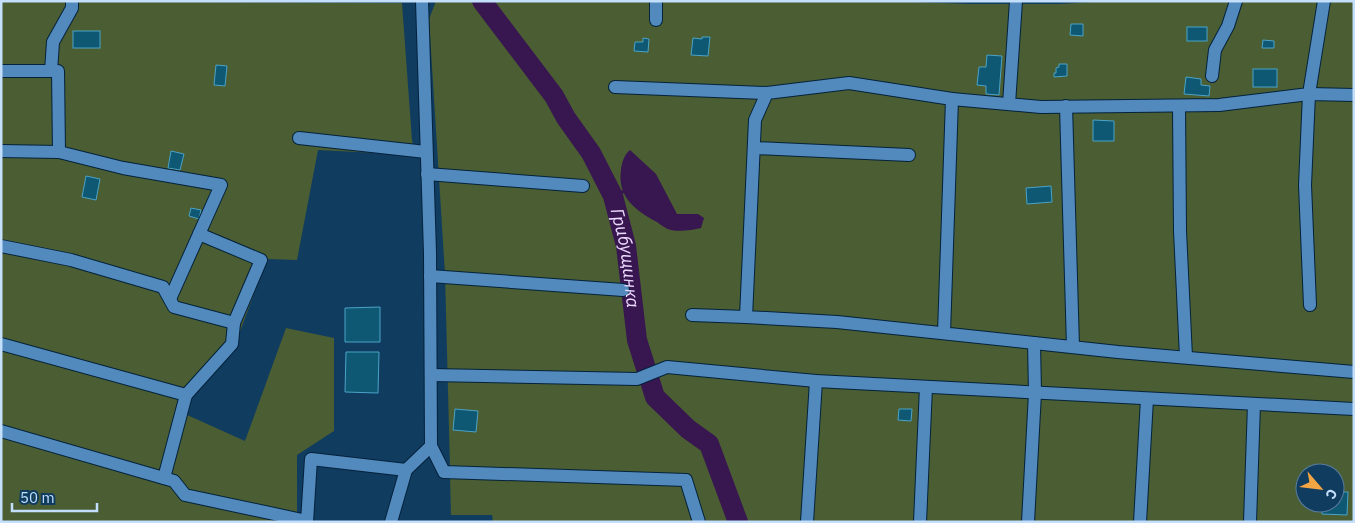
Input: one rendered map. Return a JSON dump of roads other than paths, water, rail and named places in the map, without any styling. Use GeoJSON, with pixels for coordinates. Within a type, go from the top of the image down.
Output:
{"type":"FeatureCollection","features":[{"type":"Feature","properties":{"kind":"lane"},"geometry":{"type":"LineString","coordinates":[[51,71],[53,42],[72,8],[72,1]]}},
{"type":"Feature","properties":{"kind":"lane"},"geometry":{"type":"LineString","coordinates":[[422,1],[430,276],[432,446],[444,472],[686,480],[699,522]]}},
{"type":"Feature","properties":{"kind":"lane"},"geometry":{"type":"LineString","coordinates":[[656,1],[656,20]]}},
{"type":"Feature","properties":{"kind":"lane"},"geometry":{"type":"LineString","coordinates":[[1009,104],[1016,1]]}},
{"type":"Feature","properties":{"kind":"lane"},"geometry":{"type":"LineString","coordinates":[[1212,76],[1215,50],[1228,26],[1236,1]]}},
{"type":"Feature","properties":{"kind":"lane"},"geometry":{"type":"LineString","coordinates":[[1310,305],[1305,185],[1309,94],[1324,1]]}},
{"type":"Feature","properties":{"kind":"lane"},"geometry":{"type":"LineString","coordinates":[[1,71],[58,71],[59,152]]}},
{"type":"Feature","properties":{"kind":"lane"},"geometry":{"type":"LineString","coordinates":[[615,86],[767,93],[849,83],[952,99],[1041,107],[1219,105],[1309,94],[1354,95]]}},
{"type":"Feature","properties":{"kind":"lane"},"geometry":{"type":"LineString","coordinates":[[746,317],[755,120],[767,93]]}},
{"type":"Feature","properties":{"kind":"lane"},"geometry":{"type":"LineString","coordinates":[[944,333],[952,99]]}},
{"type":"Feature","properties":{"kind":"lane"},"geometry":{"type":"LineString","coordinates":[[1066,106],[1073,347]]}},
{"type":"Feature","properties":{"kind":"lane"},"geometry":{"type":"LineString","coordinates":[[1179,106],[1180,231],[1186,357]]}},
{"type":"Feature","properties":{"kind":"lane"},"geometry":{"type":"LineString","coordinates":[[299,138],[426,152]]}},
{"type":"Feature","properties":{"kind":"lane"},"geometry":{"type":"LineString","coordinates":[[754,148],[909,155]]}},
{"type":"Feature","properties":{"kind":"lane"},"geometry":{"type":"LineString","coordinates":[[1,151],[59,152],[122,168],[220,185],[170,299]]}},
{"type":"Feature","properties":{"kind":"lane"},"geometry":{"type":"LineString","coordinates":[[427,174],[583,186]]}},
{"type":"Feature","properties":{"kind":"lane"},"geometry":{"type":"LineString","coordinates":[[164,478],[186,395],[232,344],[234,323],[261,260],[198,234]]}},
{"type":"Feature","properties":{"kind":"lane"},"geometry":{"type":"LineString","coordinates":[[1,246],[71,260],[163,287],[174,306],[234,323]]}},
{"type":"Feature","properties":{"kind":"lane"},"geometry":{"type":"LineString","coordinates":[[430,276],[623,290]]}},
{"type":"Feature","properties":{"kind":"lane"},"geometry":{"type":"LineString","coordinates":[[692,316],[836,322],[1073,347],[1354,372]]}},
{"type":"Feature","properties":{"kind":"lane"},"geometry":{"type":"LineString","coordinates":[[1028,522],[1035,393],[1034,343]]}},
{"type":"Feature","properties":{"kind":"lane"},"geometry":{"type":"LineString","coordinates":[[1,344],[186,395]]}},
{"type":"Feature","properties":{"kind":"lane"},"geometry":{"type":"LineString","coordinates":[[431,375],[637,379],[667,368],[816,381],[1354,409]]}},
{"type":"Feature","properties":{"kind":"lane"},"geometry":{"type":"LineString","coordinates":[[807,522],[816,381]]}},
{"type":"Feature","properties":{"kind":"lane"},"geometry":{"type":"LineString","coordinates":[[920,522],[926,387]]}},
{"type":"Feature","properties":{"kind":"lane"},"geometry":{"type":"LineString","coordinates":[[1140,522],[1147,399]]}},
{"type":"Feature","properties":{"kind":"lane"},"geometry":{"type":"LineString","coordinates":[[1250,522],[1254,404]]}},
{"type":"Feature","properties":{"kind":"lane"},"geometry":{"type":"LineString","coordinates":[[1,431],[174,481],[185,495],[307,521],[311,459],[406,470]]}},
{"type":"Feature","properties":{"kind":"lane"},"geometry":{"type":"LineString","coordinates":[[391,522],[406,470],[432,446]]}},
{"type":"Feature","properties":{"kind":"waterway","name":"Грибущинка"},"geometry":{"type":"LineString","coordinates":[[482,1],[554,96],[566,118],[591,153],[613,196],[626,246],[637,340],[655,397],[688,429],[709,444],[738,522]]}},
{"type":"Feature","properties":{"kind":"waterway"},"geometry":{"type":"LineString","coordinates":[[613,196],[627,190]]}}]}
